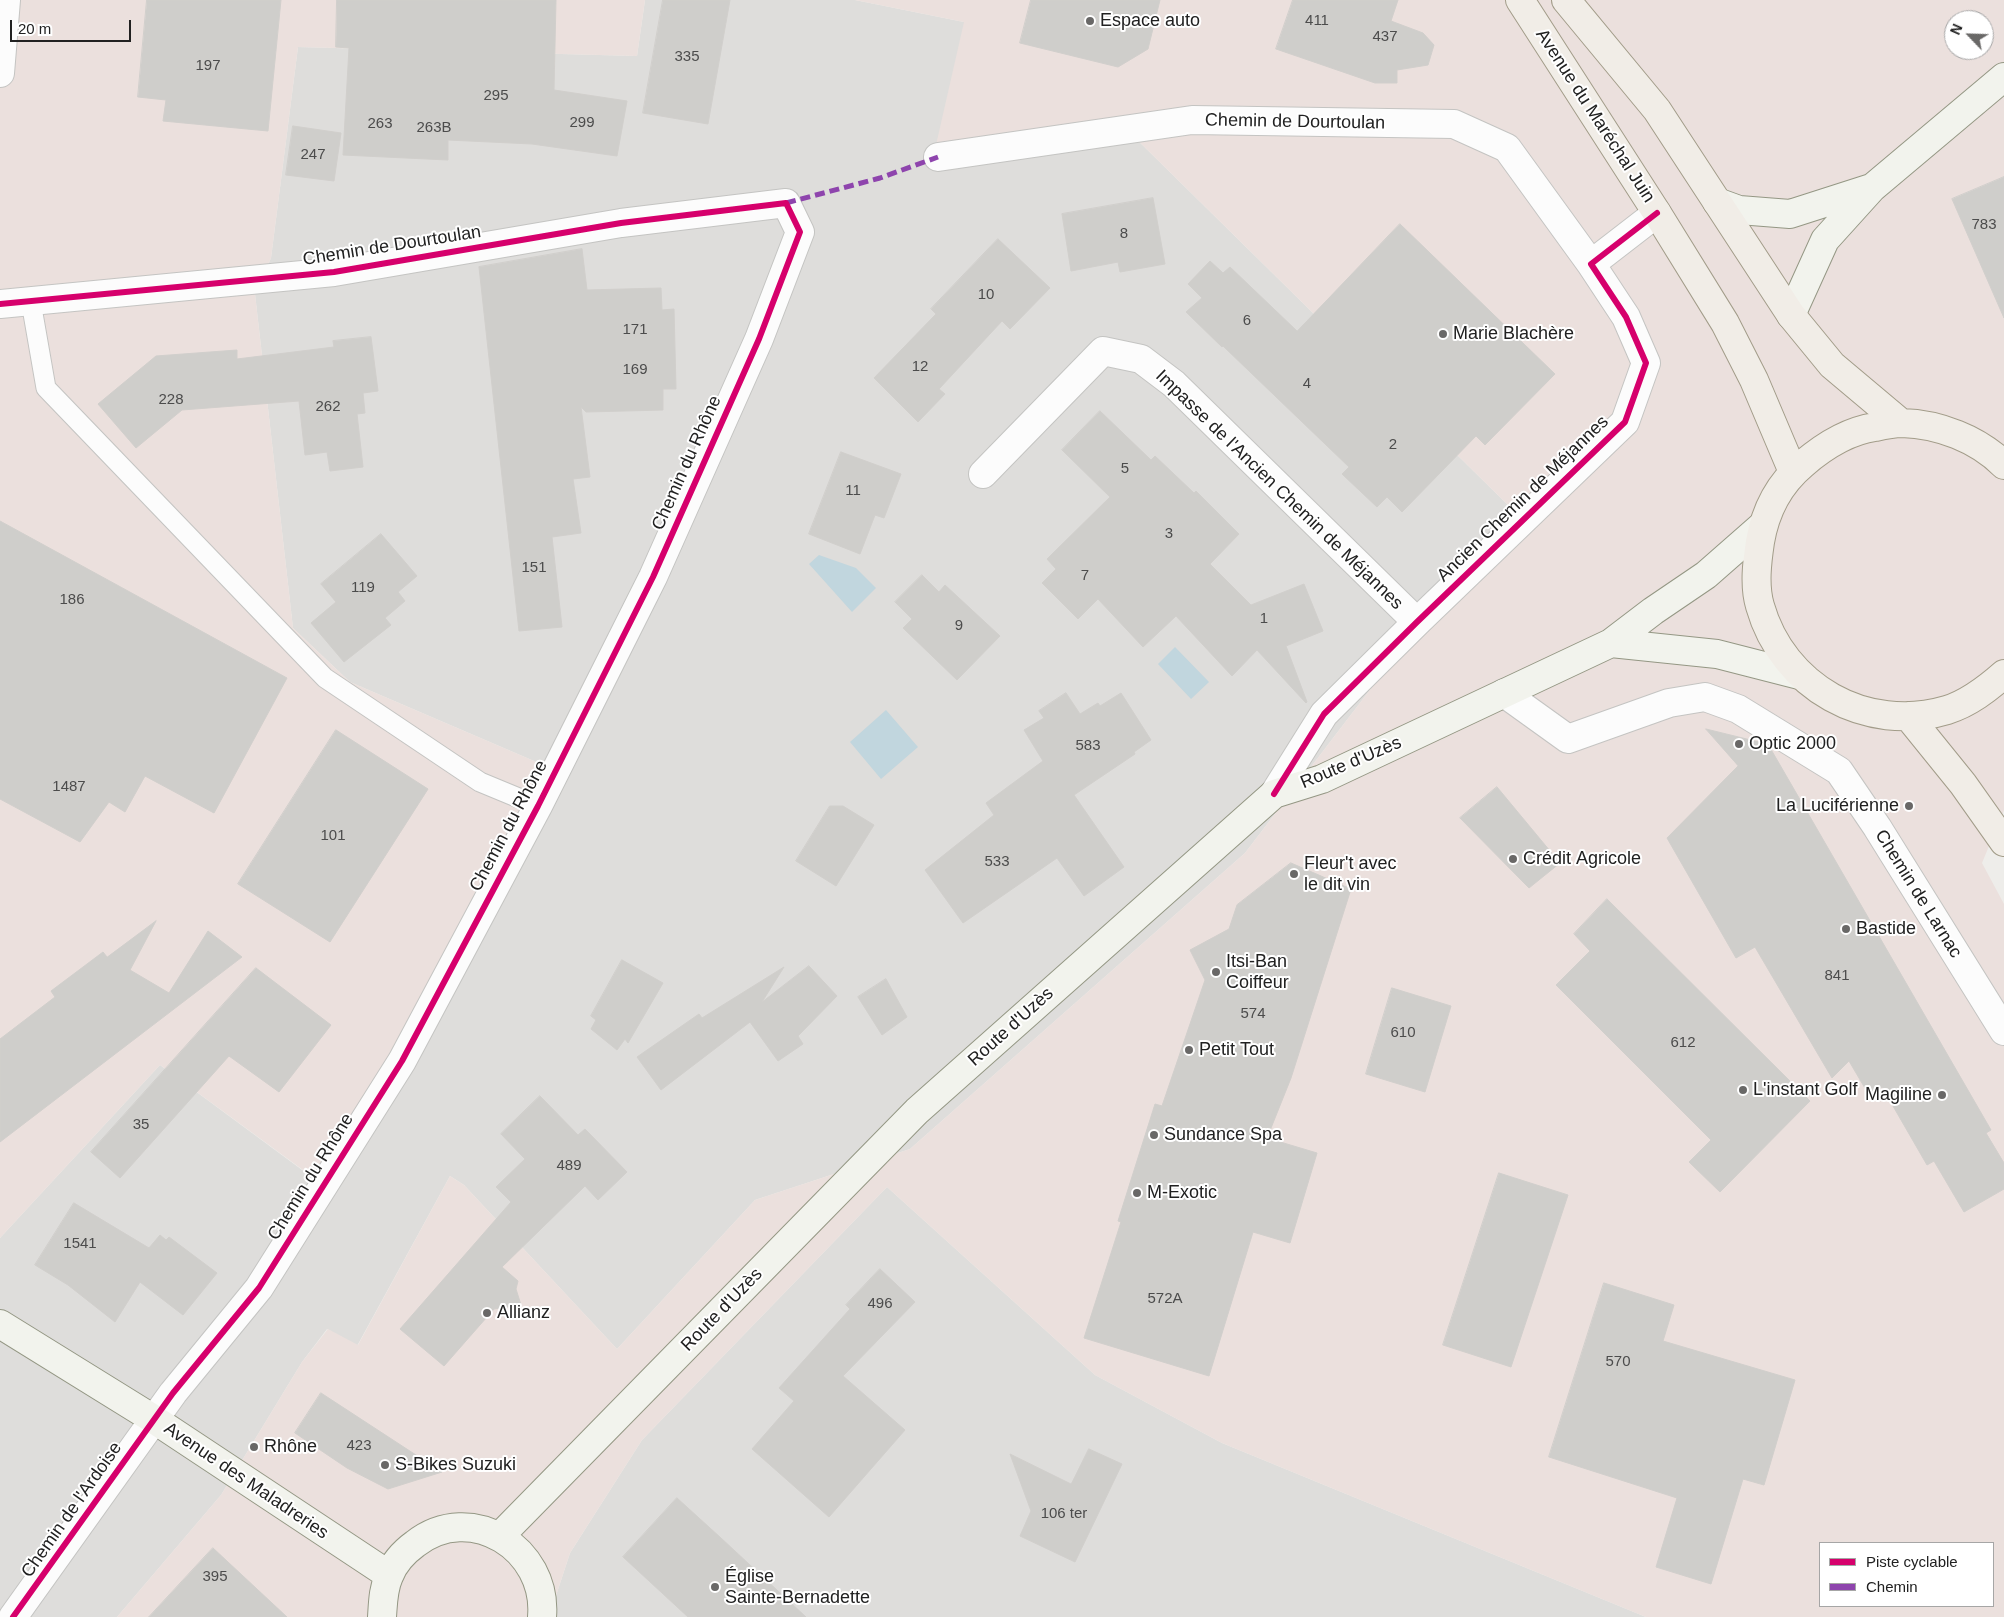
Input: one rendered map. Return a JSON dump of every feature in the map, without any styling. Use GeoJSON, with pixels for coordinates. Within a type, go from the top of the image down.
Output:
{"type":"FeatureCollection","features":[{"type":"Feature","properties":{"kind":"main road","name":"Avenue du Maréchal Juin"},"geometry":{"type":"LineString","coordinates":[[1520,0],[1657,213],[1725,323],[1754,380],[1793,472]]}},
{"type":"Feature","properties":{"kind":"main road"},"geometry":{"type":"LineString","coordinates":[[1566,0],[1658,110],[1790,315],[1832,365],[1901,423]]}},
{"type":"Feature","properties":{"kind":"main road"},"geometry":{"type":"LineString","coordinates":[[1790,315],[1825,240],[1872,188],[2004,77]]}},
{"type":"Feature","properties":{"kind":"main road"},"geometry":{"type":"LineString","coordinates":[[1717,202],[1739,210],[1790,214],[1872,188]]}},
{"type":"Feature","properties":{"kind":"main road"},"geometry":{"type":"LineString","coordinates":[[2000,457],[1949,430],[1901,423],[1860,429],[1824,446],[1793,472],[1775,497],[1763,525],[1756,565],[1760,605],[1775,643],[1799,675],[1831,699],[1868,713],[1908,716],[1947,710],[1982,693],[2004,674]]}},
{"type":"Feature","properties":{"kind":"main road","name":"Route d'Uzès"},"geometry":{"type":"LineString","coordinates":[[500,1536],[917,1111],[1274,794],[1322,779],[1611,643],[1653,611],[1706,575],[1763,525]]}},
{"type":"Feature","properties":{"kind":"main road"},"geometry":{"type":"LineString","coordinates":[[1611,643],[1717,654],[1799,675]]}},
{"type":"Feature","properties":{"kind":"main road"},"geometry":{"type":"LineString","coordinates":[[1908,716],[1962,784],[2004,842]]}},
{"type":"Feature","properties":{"kind":"main road","name":"Avenue des Maladreries"},"geometry":{"type":"LineString","coordinates":[[0,1324],[155,1420],[389,1575]]}},
{"type":"Feature","properties":{"kind":"main road"},"geometry":{"type":"LineString","coordinates":[[382,1617],[383,1596],[389,1575],[403,1553],[424,1537],[448,1528],[475,1528],[500,1536],[519,1550],[533,1569],[541,1591],[542,1617]]}},
{"type":"Feature","properties":{"kind":"street"},"geometry":{"type":"LineString","coordinates":[[0,73],[6,0]]}},
{"type":"Feature","properties":{"kind":"street","name":"Chemin de Dourtoulan"},"geometry":{"type":"LineString","coordinates":[[938,157],[1192,120],[1454,124],[1507,148],[1591,264]]}},
{"type":"Feature","properties":{"kind":"street","name":"Chemin de Dourtoulan"},"geometry":{"type":"LineString","coordinates":[[0,304],[334,272],[621,223],[786,202]]}},
{"type":"Feature","properties":{"kind":"street","name":"Chemin du Rhône"},"geometry":{"type":"LineString","coordinates":[[155,1420],[173,1393],[259,1288],[402,1061],[538,806],[653,576],[759,340],[800,232],[786,202]]}},
{"type":"Feature","properties":{"kind":"street"},"geometry":{"type":"LineString","coordinates":[[1591,264],[1657,213]]}},
{"type":"Feature","properties":{"kind":"street","name":"Ancien Chemin de Méjannes"},"geometry":{"type":"LineString","coordinates":[[1274,794],[1324,714],[1625,422],[1646,363],[1626,317],[1591,264]]}},
{"type":"Feature","properties":{"kind":"street","name":"Impasse de l'Ancien Chemin de Méjannes"},"geometry":{"type":"LineString","coordinates":[[983,474],[1103,351],[1141,359],[1174,384],[1417,622]]}},
{"type":"Feature","properties":{"kind":"street","name":"Chemin de Larnac"},"geometry":{"type":"LineString","coordinates":[[1504,694],[1568,739],[1669,703],[1705,697],[1738,709],[1839,771],[1878,828],[2004,1032]]}},
{"type":"Feature","properties":{"kind":"street","name":"Chemin de l'Ardoise"},"geometry":{"type":"LineString","coordinates":[[13,1617],[155,1420]]}},
{"type":"Feature","properties":{"kind":"lane"},"geometry":{"type":"LineString","coordinates":[[31,302],[46,388],[325,678],[480,782],[538,806]]}},
{"type":"Feature","properties":{"kind":"shaded area"},"geometry":{"type":"Polygon","coordinates":[[[0,0],[645,0],[637,56],[298,47],[271,258],[255,294],[293,628],[350,682],[548,767],[397,1055],[318,1181],[160,1065],[0,1238],[0,0]]]}},
{"type":"Feature","properties":{"kind":"shaded area"},"geometry":{"type":"Polygon","coordinates":[[[645,0],[855,0],[964,22],[1118,121],[1510,507],[1245,853],[910,1149],[755,1200],[617,1349],[464,1185],[450,1176],[357,1346],[327,1329],[302,1362],[221,1495],[117,1617],[0,1617],[0,1238],[160,1065],[317,1181],[548,767],[350,682],[293,628],[255,294],[271,258],[298,47],[637,56],[645,0]]]}},
{"type":"Feature","properties":{"kind":"shaded area"},"geometry":{"type":"Polygon","coordinates":[[[855,0],[2004,0],[2004,810],[1982,863],[2004,904],[2004,1617],[1646,1617],[1222,1443],[1095,1375],[887,1187],[642,1440],[570,1553],[549,1617],[117,1617],[221,1495],[302,1362],[328,1329],[358,1345],[450,1176],[464,1185],[617,1349],[755,1200],[910,1149],[1245,853],[1510,507],[1118,121],[936,145],[964,22],[855,0]]]}},
{"type":"Feature","properties":{"kind":"shaded area"},"geometry":{"type":"Polygon","coordinates":[[[887,1187],[1095,1375],[1222,1443],[1646,1617],[549,1617],[570,1553],[642,1440],[887,1187]]]}},
{"type":"Feature","properties":{"kind":"water"},"geometry":{"type":"Polygon","coordinates":[[[819,555],[856,568],[876,588],[852,612],[809,564],[819,555]]]}},
{"type":"Feature","properties":{"kind":"water"},"geometry":{"type":"Polygon","coordinates":[[[1175,647],[1209,682],[1191,699],[1158,664],[1175,647]]]}},
{"type":"Feature","properties":{"kind":"water"},"geometry":{"type":"Polygon","coordinates":[[[886,710],[918,747],[881,779],[850,742],[886,710]]]}},
{"type":"Feature","properties":{"kind":"building"},"geometry":{"type":"Polygon","coordinates":[[[147,0],[281,0],[268,131],[163,121],[166,100],[138,97],[147,0]]]}},
{"type":"Feature","properties":{"kind":"building"},"geometry":{"type":"Polygon","coordinates":[[[337,0],[556,0],[554,90],[627,101],[617,156],[532,144],[448,140],[448,160],[343,155],[349,48],[336,47],[337,0]]]}},
{"type":"Feature","properties":{"kind":"building"},"geometry":{"type":"Polygon","coordinates":[[[663,0],[730,0],[708,124],[643,113],[663,0]]]}},
{"type":"Feature","properties":{"kind":"building","name":"Espace auto"},"geometry":{"type":"Polygon","coordinates":[[[1031,0],[1160,0],[1148,49],[1118,67],[1020,43],[1031,0]]]}},
{"type":"Feature","properties":{"kind":"building"},"geometry":{"type":"Polygon","coordinates":[[[1293,0],[1398,0],[1391,21],[1423,33],[1434,45],[1428,65],[1397,70],[1397,83],[1375,83],[1276,49],[1293,0]]]}},
{"type":"Feature","properties":{"kind":"building"},"geometry":{"type":"Polygon","coordinates":[[[293,126],[341,133],[334,181],[286,175],[293,126]]]}},
{"type":"Feature","properties":{"kind":"building"},"geometry":{"type":"Polygon","coordinates":[[[2004,177],[2004,318],[1952,199],[2004,177]]]}},
{"type":"Feature","properties":{"kind":"building"},"geometry":{"type":"Polygon","coordinates":[[[1153,198],[1165,264],[1120,272],[1118,262],[1071,271],[1062,214],[1153,198]]]}},
{"type":"Feature","properties":{"kind":"building"},"geometry":{"type":"Polygon","coordinates":[[[1400,224],[1555,374],[1485,445],[1476,436],[1402,512],[1387,497],[1377,507],[1342,474],[1349,467],[1186,312],[1202,298],[1188,284],[1210,261],[1223,273],[1230,267],[1297,331],[1400,224]]]}},
{"type":"Feature","properties":{"kind":"building"},"geometry":{"type":"Polygon","coordinates":[[[998,239],[1050,288],[1010,329],[1002,321],[939,389],[945,394],[918,422],[874,378],[936,314],[931,309],[998,239]]]}},
{"type":"Feature","properties":{"kind":"building"},"geometry":{"type":"Polygon","coordinates":[[[582,249],[587,290],[661,288],[662,310],[674,309],[676,389],[663,389],[663,410],[586,412],[581,407],[590,477],[573,479],[581,533],[552,537],[562,627],[519,631],[479,267],[582,249]]]}},
{"type":"Feature","properties":{"kind":"building"},"geometry":{"type":"Polygon","coordinates":[[[371,337],[378,391],[363,393],[365,413],[357,414],[363,467],[330,471],[327,452],[305,455],[299,401],[182,410],[136,448],[98,404],[156,356],[237,350],[237,359],[334,347],[333,341],[371,337]]]}},
{"type":"Feature","properties":{"kind":"building"},"geometry":{"type":"Polygon","coordinates":[[[1100,411],[1151,460],[1155,456],[1194,493],[1196,491],[1239,534],[1210,564],[1251,605],[1304,584],[1323,631],[1286,646],[1306,703],[1257,650],[1232,676],[1176,616],[1143,647],[1098,599],[1078,619],[1042,583],[1056,569],[1047,559],[1110,497],[1062,450],[1100,411]]]}},
{"type":"Feature","properties":{"kind":"building"},"geometry":{"type":"Polygon","coordinates":[[[841,452],[901,474],[884,518],[875,515],[860,554],[809,534],[841,452]]]}},
{"type":"Feature","properties":{"kind":"building"},"geometry":{"type":"Polygon","coordinates":[[[0,521],[287,678],[214,813],[145,776],[125,812],[109,802],[80,842],[0,799],[0,521]]]}},
{"type":"Feature","properties":{"kind":"building"},"geometry":{"type":"Polygon","coordinates":[[[381,534],[417,576],[398,592],[405,601],[385,618],[391,625],[344,662],[311,623],[336,602],[321,584],[381,534]]]}},
{"type":"Feature","properties":{"kind":"building"},"geometry":{"type":"Polygon","coordinates":[[[922,575],[939,592],[945,585],[1000,636],[957,680],[903,628],[912,619],[895,602],[922,575]]]}},
{"type":"Feature","properties":{"kind":"building"},"geometry":{"type":"Polygon","coordinates":[[[1066,693],[1080,714],[1098,703],[1100,706],[1121,693],[1151,740],[1134,752],[1135,754],[1074,795],[1124,867],[1084,896],[1057,858],[963,923],[925,870],[994,815],[986,803],[1043,761],[1024,730],[1044,718],[1039,711],[1066,693]]]}},
{"type":"Feature","properties":{"kind":"building"},"geometry":{"type":"Polygon","coordinates":[[[1706,729],[1769,746],[1991,1130],[1986,1133],[2004,1163],[2004,1189],[1964,1212],[1934,1161],[1927,1165],[1882,1087],[1869,1095],[1849,1061],[1832,1078],[1755,947],[1736,958],[1667,838],[1738,766],[1706,729]]]}},
{"type":"Feature","properties":{"kind":"building"},"geometry":{"type":"Polygon","coordinates":[[[336,730],[428,789],[330,942],[238,884],[336,730]]]}},
{"type":"Feature","properties":{"kind":"building"},"geometry":{"type":"Polygon","coordinates":[[[1497,787],[1560,863],[1529,888],[1460,818],[1497,787]]]}},
{"type":"Feature","properties":{"kind":"building"},"geometry":{"type":"Polygon","coordinates":[[[830,806],[843,806],[874,825],[836,886],[796,861],[830,806]]]}},
{"type":"Feature","properties":{"kind":"building"},"geometry":{"type":"Polygon","coordinates":[[[1291,863],[1351,889],[1291,1078],[1267,1138],[1317,1153],[1290,1243],[1253,1232],[1209,1376],[1084,1338],[1121,1222],[1118,1221],[1155,1104],[1162,1106],[1205,980],[1190,950],[1229,929],[1237,905],[1291,863]]]}},
{"type":"Feature","properties":{"kind":"building"},"geometry":{"type":"Polygon","coordinates":[[[1607,899],[1810,1101],[1720,1192],[1689,1162],[1711,1140],[1556,985],[1590,951],[1574,934],[1607,899]]]}},
{"type":"Feature","properties":{"kind":"building"},"geometry":{"type":"Polygon","coordinates":[[[156,921],[130,970],[169,993],[208,931],[242,957],[0,1142],[0,1039],[55,997],[51,991],[103,952],[107,957],[156,921]]]}},
{"type":"Feature","properties":{"kind":"building"},"geometry":{"type":"Polygon","coordinates":[[[622,960],[663,983],[628,1043],[625,1039],[617,1050],[591,1029],[596,1020],[591,1016],[622,960]]]}},
{"type":"Feature","properties":{"kind":"building"},"geometry":{"type":"Polygon","coordinates":[[[809,966],[837,996],[798,1036],[803,1044],[778,1061],[750,1022],[661,1090],[637,1057],[699,1014],[702,1018],[784,967],[762,1002],[809,966]]]}},
{"type":"Feature","properties":{"kind":"building"},"geometry":{"type":"Polygon","coordinates":[[[256,968],[331,1025],[279,1092],[229,1056],[120,1178],[91,1152],[256,968]]]}},
{"type":"Feature","properties":{"kind":"building"},"geometry":{"type":"Polygon","coordinates":[[[886,979],[907,1017],[882,1035],[858,997],[886,979]]]}},
{"type":"Feature","properties":{"kind":"building"},"geometry":{"type":"Polygon","coordinates":[[[1392,988],[1451,1006],[1425,1092],[1366,1074],[1392,988]]]}},
{"type":"Feature","properties":{"kind":"building"},"geometry":{"type":"Polygon","coordinates":[[[540,1096],[578,1135],[585,1129],[627,1172],[598,1200],[585,1186],[502,1267],[518,1281],[516,1289],[521,1305],[494,1309],[444,1366],[400,1329],[511,1202],[496,1187],[525,1159],[501,1134],[540,1096]]]}},
{"type":"Feature","properties":{"kind":"building"},"geometry":{"type":"Polygon","coordinates":[[[1499,1173],[1568,1195],[1511,1367],[1443,1345],[1499,1173]]]}},
{"type":"Feature","properties":{"kind":"building"},"geometry":{"type":"Polygon","coordinates":[[[74,1203],[149,1248],[160,1235],[166,1240],[169,1237],[217,1273],[183,1315],[140,1282],[115,1322],[68,1285],[35,1265],[74,1203]]]}},
{"type":"Feature","properties":{"kind":"building"},"geometry":{"type":"Polygon","coordinates":[[[880,1269],[915,1302],[843,1376],[905,1430],[829,1517],[752,1449],[794,1401],[779,1388],[850,1309],[846,1305],[880,1269]]]}},
{"type":"Feature","properties":{"kind":"building"},"geometry":{"type":"Polygon","coordinates":[[[1604,1283],[1674,1305],[1663,1341],[1795,1380],[1764,1485],[1743,1479],[1711,1584],[1656,1567],[1677,1498],[1549,1457],[1604,1283]]]}},
{"type":"Feature","properties":{"kind":"building"},"geometry":{"type":"Polygon","coordinates":[[[321,1393],[442,1472],[388,1489],[347,1468],[295,1433],[321,1393]]]}},
{"type":"Feature","properties":{"kind":"building"},"geometry":{"type":"Polygon","coordinates":[[[1089,1449],[1122,1464],[1075,1562],[1020,1536],[1031,1511],[1010,1454],[1071,1484],[1089,1449]]]}},
{"type":"Feature","properties":{"kind":"building","name":"Église Sainte-Bernadette"},"geometry":{"type":"Polygon","coordinates":[[[677,1498],[806,1617],[688,1617],[623,1557],[677,1498]]]}},
{"type":"Feature","properties":{"kind":"building"},"geometry":{"type":"Polygon","coordinates":[[[213,1548],[287,1617],[149,1617],[213,1548]]]}},
{"type":"Feature","properties":{"kind":"marked path"},"geometry":{"type":"LineString","coordinates":[[786,203],[880,178],[938,157]]}},
{"type":"Feature","properties":{"kind":"cycle path"},"geometry":{"type":"LineString","coordinates":[[0,304],[334,272],[621,223],[786,203],[800,232],[759,339],[653,577],[538,806],[402,1061],[259,1288],[173,1393],[13,1617]]}},
{"type":"Feature","properties":{"kind":"cycle path"},"geometry":{"type":"LineString","coordinates":[[1274,794],[1324,714],[1625,422],[1646,363],[1626,317],[1591,264],[1657,213]]}},
{"type":"Feature","properties":{"kind":"place","name":"Espace auto"},"geometry":{"type":"Point","coordinates":[1090,21]}},
{"type":"Feature","properties":{"kind":"place","name":"Marie Blachère"},"geometry":{"type":"Point","coordinates":[1443,334]}},
{"type":"Feature","properties":{"kind":"place","name":"Optic 2000"},"geometry":{"type":"Point","coordinates":[1739,744]}},
{"type":"Feature","properties":{"kind":"place","name":"La Luciférienne"},"geometry":{"type":"Point","coordinates":[1909,806]}},
{"type":"Feature","properties":{"kind":"place","name":"Crédit Agricole"},"geometry":{"type":"Point","coordinates":[1513,859]}},
{"type":"Feature","properties":{"kind":"place","name":"Fleur't avec le dit vin"},"geometry":{"type":"Point","coordinates":[1294,874]}},
{"type":"Feature","properties":{"kind":"place","name":"Bastide"},"geometry":{"type":"Point","coordinates":[1846,929]}},
{"type":"Feature","properties":{"kind":"place","name":"Itsi-Ban Coiffeur"},"geometry":{"type":"Point","coordinates":[1216,972]}},
{"type":"Feature","properties":{"kind":"place","name":"Petit Tout"},"geometry":{"type":"Point","coordinates":[1189,1050]}},
{"type":"Feature","properties":{"kind":"place","name":"L'instant Golf"},"geometry":{"type":"Point","coordinates":[1743,1090]}},
{"type":"Feature","properties":{"kind":"place","name":"Magiline"},"geometry":{"type":"Point","coordinates":[1942,1095]}},
{"type":"Feature","properties":{"kind":"place","name":"Sundance Spa"},"geometry":{"type":"Point","coordinates":[1154,1135]}},
{"type":"Feature","properties":{"kind":"place","name":"M-Exotic"},"geometry":{"type":"Point","coordinates":[1137,1193]}},
{"type":"Feature","properties":{"kind":"place","name":"Allianz"},"geometry":{"type":"Point","coordinates":[487,1313]}},
{"type":"Feature","properties":{"kind":"place","name":"Rhône"},"geometry":{"type":"Point","coordinates":[254,1447]}},
{"type":"Feature","properties":{"kind":"place","name":"S-Bikes Suzuki"},"geometry":{"type":"Point","coordinates":[385,1465]}},
{"type":"Feature","properties":{"kind":"place","name":"Église Sainte-Bernadette"},"geometry":{"type":"Point","coordinates":[715,1587]}}]}
